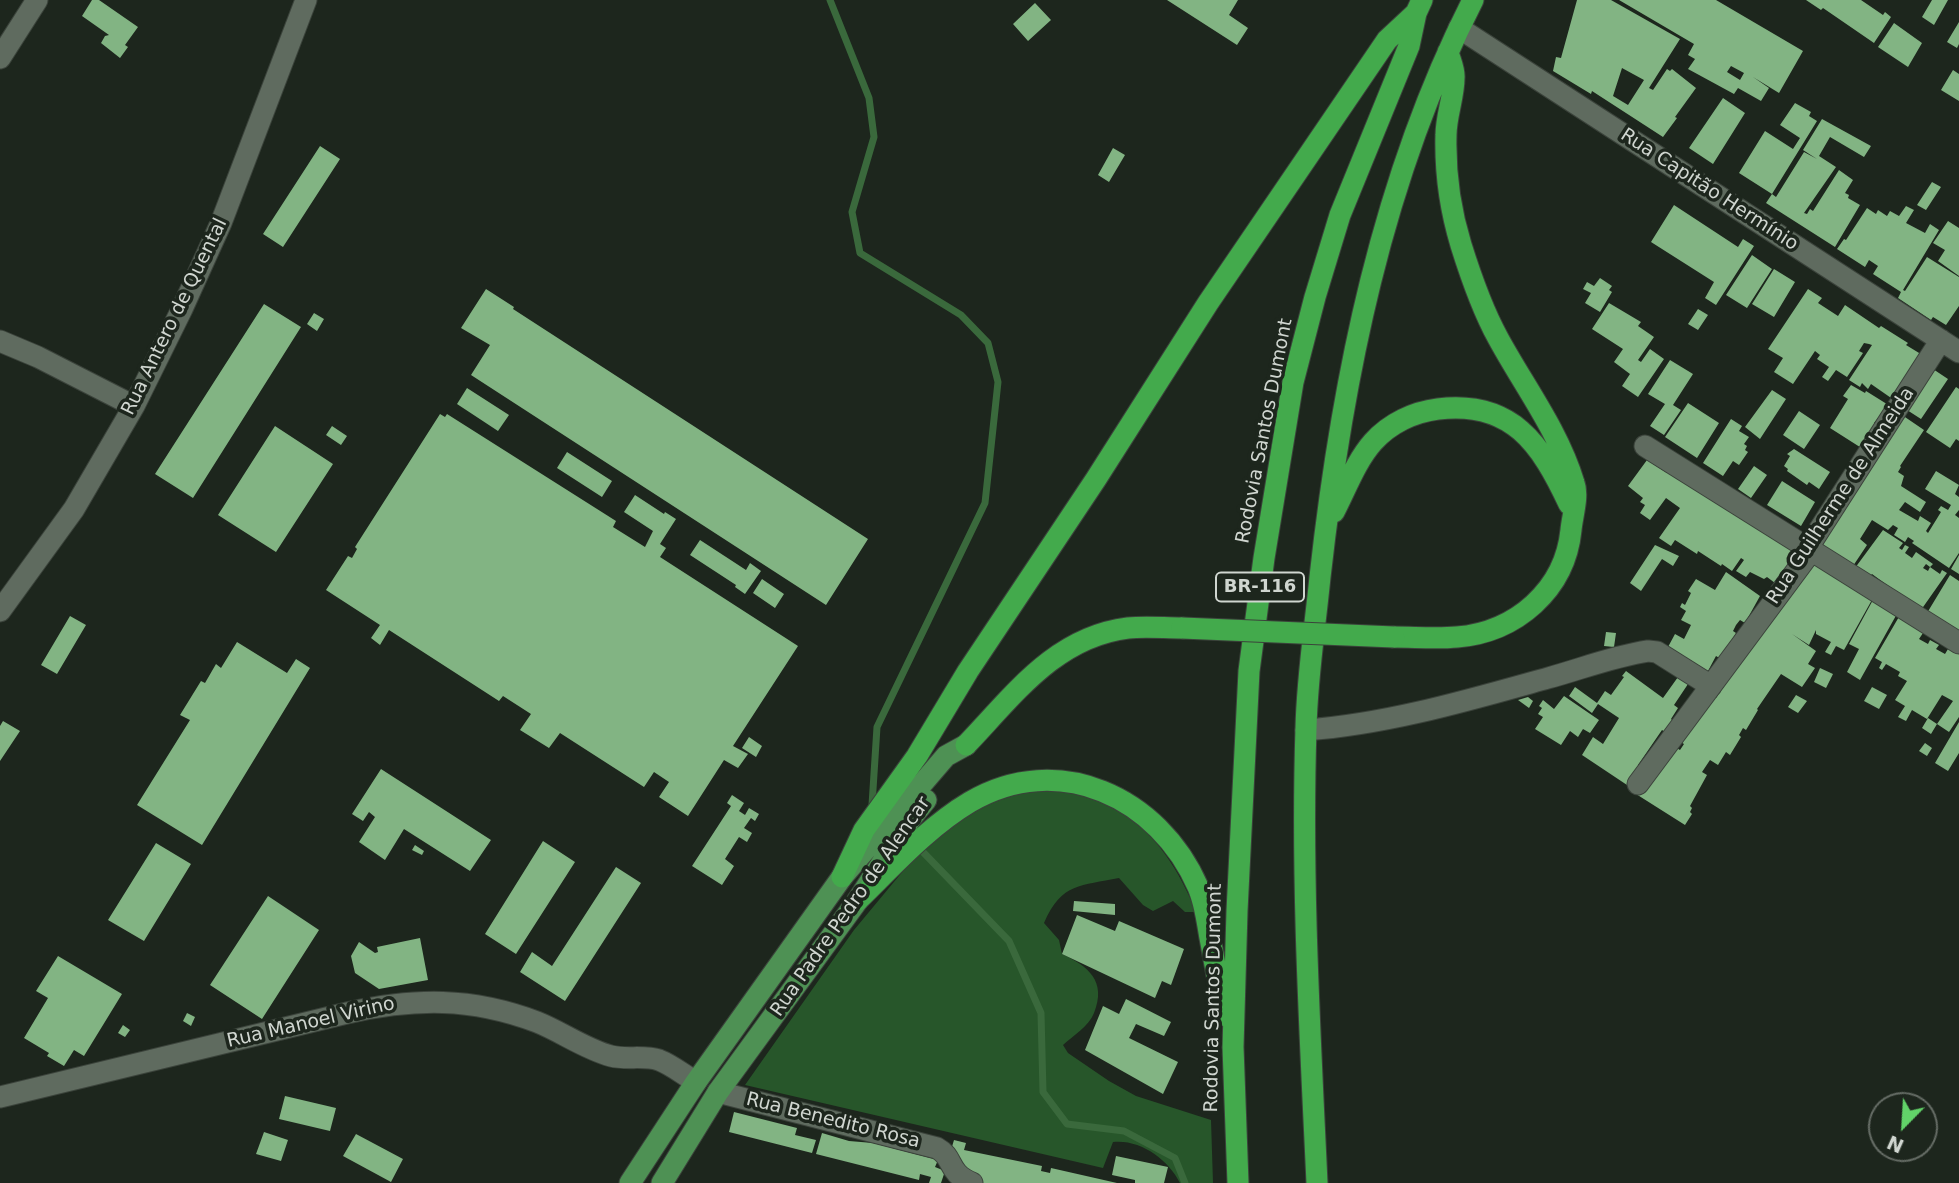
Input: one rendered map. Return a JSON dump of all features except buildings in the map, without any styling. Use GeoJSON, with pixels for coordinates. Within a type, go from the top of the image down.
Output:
{"type":"FeatureCollection","features":[{"type":"Feature","properties":{"kind":"highway","name":"BR-116"},"geometry":{"type":"LineString","coordinates":[[1317,1183],[1304,863],[1307,692],[1325,528],[1344,407],[1371,279],[1411,142],[1448,52],[1473,0]]}},
{"type":"Feature","properties":{"kind":"highway"},"geometry":{"type":"LineString","coordinates":[[842,877],[864,830],[917,756],[968,671],[1096,479],[1208,303],[1387,40],[1419,4]]}},
{"type":"Feature","properties":{"kind":"highway","name":"Rodovia Santos Dumont"},"geometry":{"type":"LineString","coordinates":[[1238,1183],[1233,1047],[1237,911],[1249,671],[1264,558],[1293,382],[1315,297],[1340,215],[1409,46],[1419,4]]}},
{"type":"Feature","properties":{"kind":"highway"},"geometry":{"type":"LineString","coordinates":[[966,745],[1062,650],[1109,631],[1131,627],[1458,637],[1484,632],[1526,612],[1559,573],[1569,544],[1576,487],[1560,447],[1482,305],[1456,228],[1447,182],[1446,132],[1455,76],[1448,52]]}},
{"type":"Feature","properties":{"kind":"highway"},"geometry":{"type":"LineString","coordinates":[[1325,528],[1364,452],[1374,440],[1405,418],[1423,411],[1442,409],[1474,407],[1500,417],[1521,430],[1544,455],[1573,512]]}},
{"type":"Feature","properties":{"kind":"highway"},"geometry":{"type":"LineString","coordinates":[[858,900],[923,837],[969,803],[986,794],[1012,784],[1042,780],[1093,787],[1138,810],[1155,825],[1190,870],[1204,908],[1233,1047]]}},
{"type":"Feature","properties":{"kind":"main road","name":"Rua Padre Pedro de Alencar"},"geometry":{"type":"LineString","coordinates":[[630,1183],[696,1082],[842,877],[946,756],[966,745]]}},
{"type":"Feature","properties":{"kind":"main road","name":"Rua Padre Pedro de Alencar"},"geometry":{"type":"LineString","coordinates":[[662,1183],[718,1092],[858,900],[911,818],[957,764],[966,745]]}},
{"type":"Feature","properties":{"kind":"street"},"geometry":{"type":"LineString","coordinates":[[0,58],[37,0]]}},
{"type":"Feature","properties":{"kind":"street","name":"Rua Antero de Quental"},"geometry":{"type":"LineString","coordinates":[[0,611],[74,509],[134,406],[221,223],[306,0]]}},
{"type":"Feature","properties":{"kind":"street","name":"Rua Capitão Hermínio"},"geometry":{"type":"LineString","coordinates":[[1459,27],[1954,347]]}},
{"type":"Feature","properties":{"kind":"street"},"geometry":{"type":"LineString","coordinates":[[0,341],[38,357],[134,406]]}},
{"type":"Feature","properties":{"kind":"street","name":"Rua Guilherme de Almeida"},"geometry":{"type":"LineString","coordinates":[[1638,784],[1806,558],[1807,549],[1954,347]]}},
{"type":"Feature","properties":{"kind":"street"},"geometry":{"type":"LineString","coordinates":[[1646,446],[1959,643]]}},
{"type":"Feature","properties":{"kind":"street"},"geometry":{"type":"LineString","coordinates":[[1306,730],[1338,728],[1405,715],[1647,651],[1657,652],[1711,686]]}},
{"type":"Feature","properties":{"kind":"street","name":"Rua Manoel Virino"},"geometry":{"type":"LineString","coordinates":[[0,1097],[385,1004],[421,1001],[459,1002],[498,1009],[538,1023],[611,1056],[657,1059],[696,1082]]}},
{"type":"Feature","properties":{"kind":"street","name":"Rua Benedito Rosa"},"geometry":{"type":"LineString","coordinates":[[718,1092],[937,1147],[947,1156],[959,1177],[972,1183]]}},
{"type":"Feature","properties":{"kind":"green space"},"geometry":{"type":"Polygon","coordinates":[[[1063,788],[1113,805],[1144,830],[1174,868],[1196,912],[1185,912],[1173,901],[1153,911],[1143,905],[1119,878],[1074,888],[1058,900],[1044,923],[1059,940],[1062,954],[1080,964],[1093,976],[1098,992],[1092,1018],[1063,1045],[1068,1053],[1136,1096],[1211,1120],[1213,1183],[1180,1183],[1161,1159],[1133,1144],[1113,1142],[1103,1168],[745,1085],[854,930],[908,865],[955,821],[1001,795],[1063,788]]]}},
{"type":"Feature","properties":{"kind":"waterway"},"geometry":{"type":"LineString","coordinates":[[830,0],[869,98],[874,137],[852,212],[860,253],[961,315],[988,343],[998,382],[985,503],[877,727],[872,805]]}},
{"type":"Feature","properties":{"kind":"waterway"},"geometry":{"type":"LineString","coordinates":[[922,851],[1009,941],[1041,1013],[1043,1092],[1067,1124],[1124,1131],[1175,1158],[1185,1183]]}}]}
